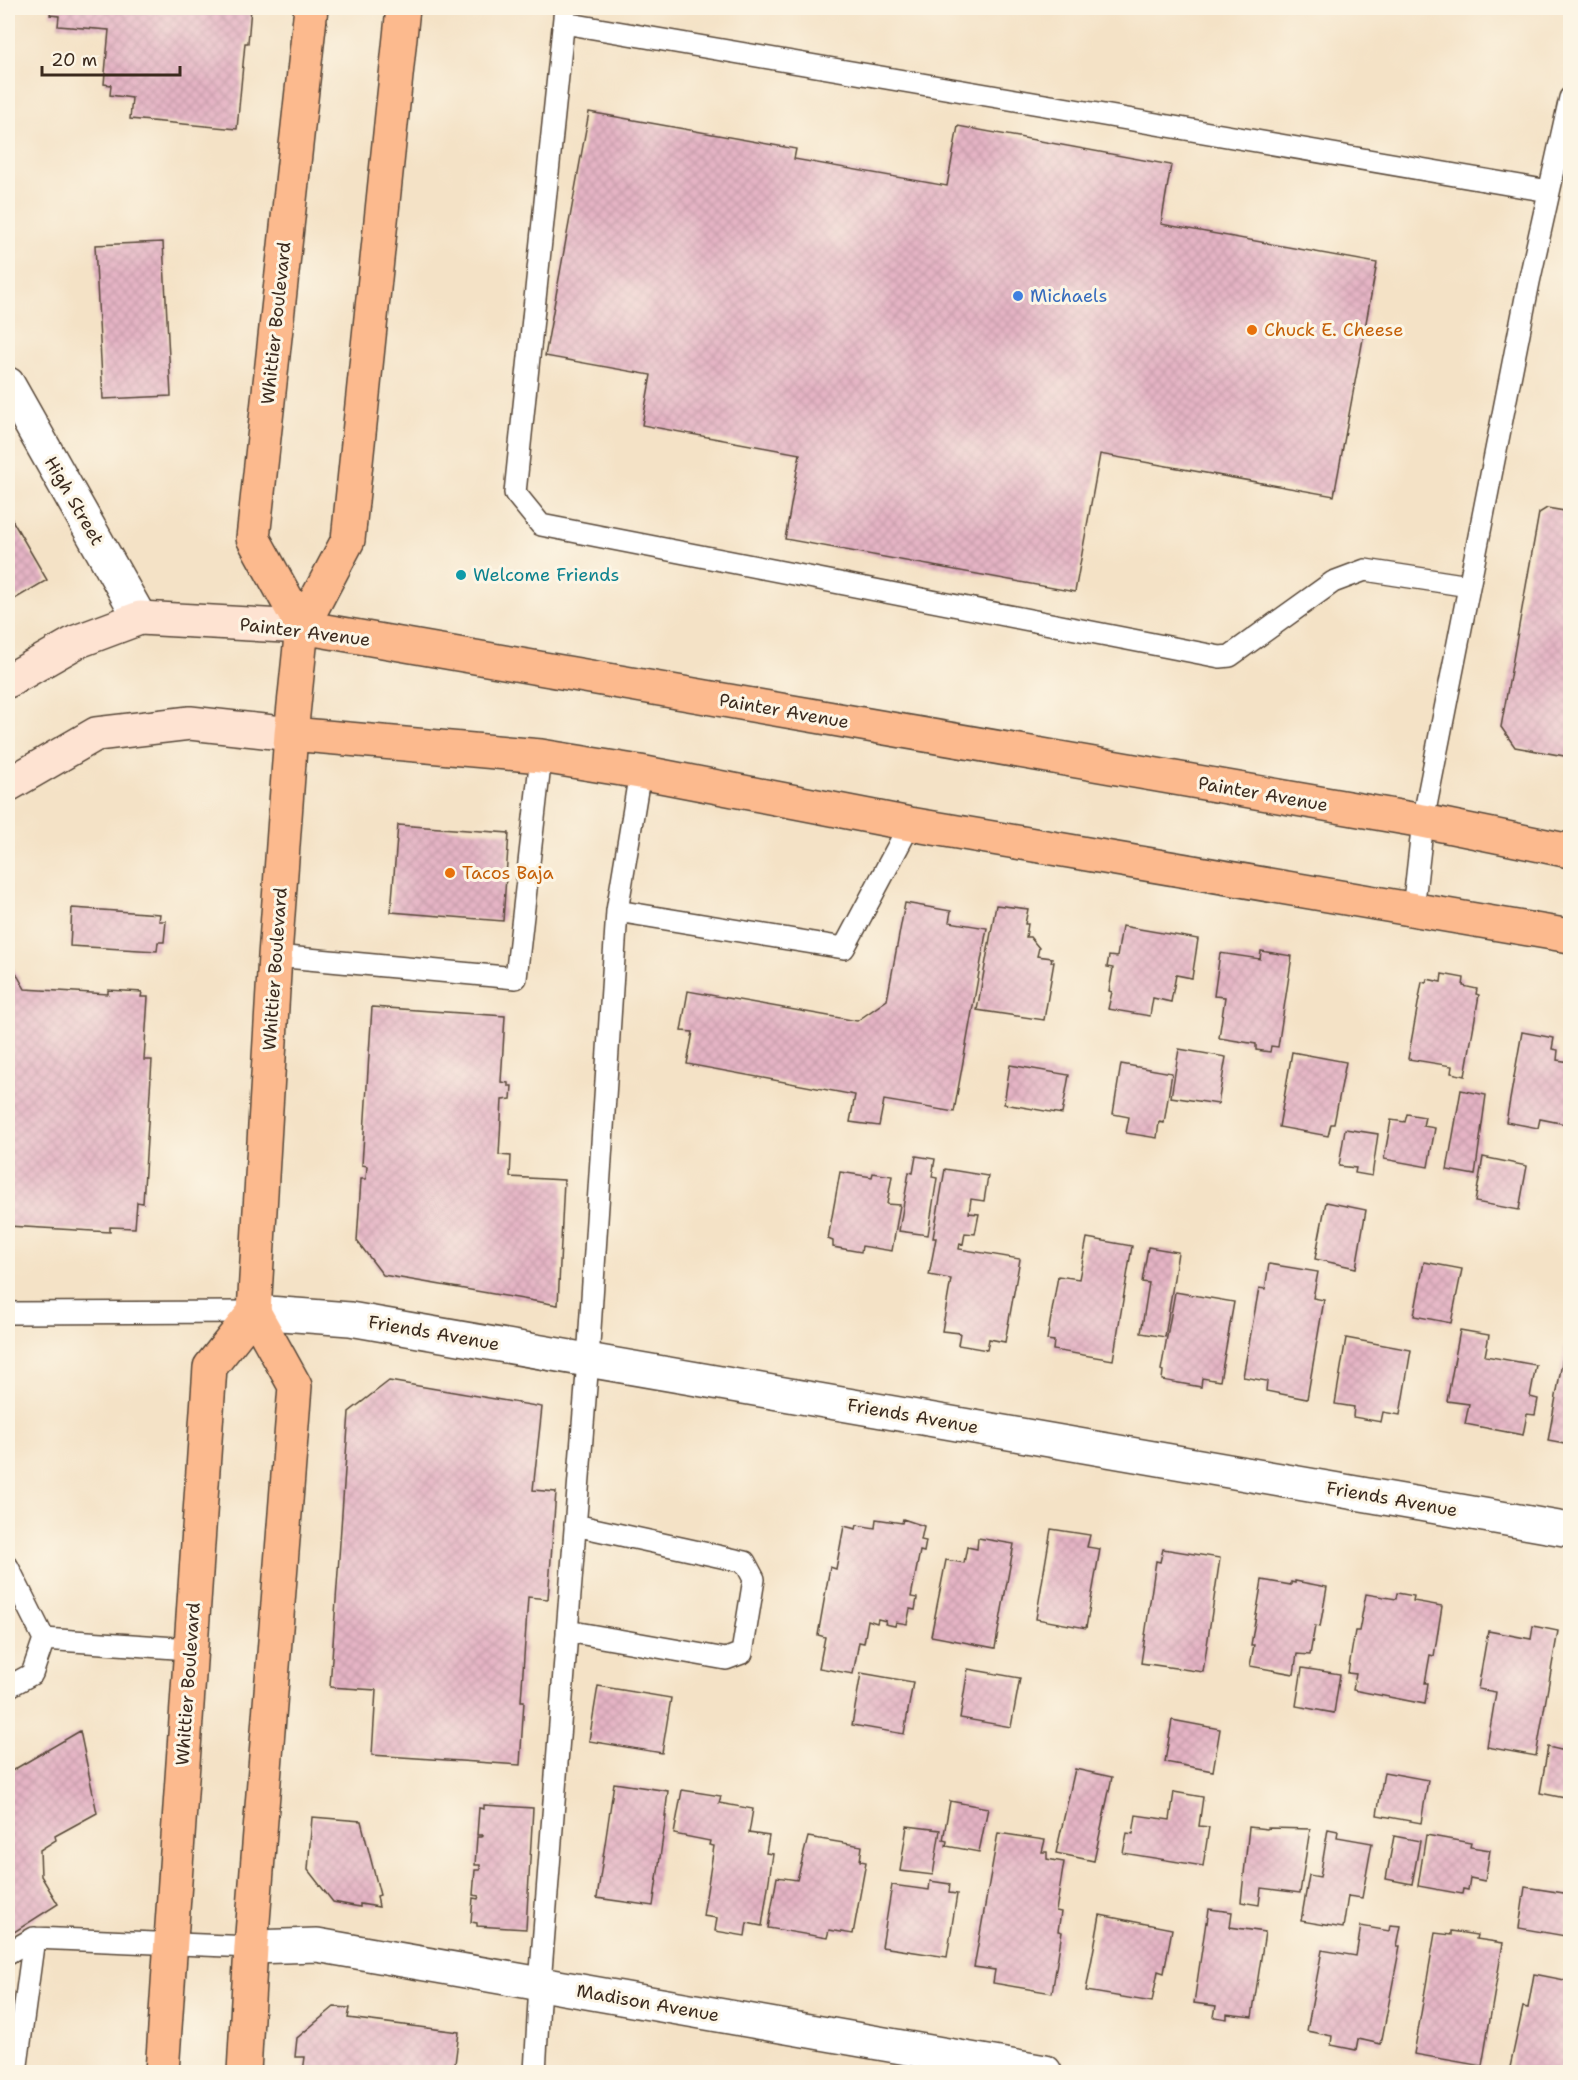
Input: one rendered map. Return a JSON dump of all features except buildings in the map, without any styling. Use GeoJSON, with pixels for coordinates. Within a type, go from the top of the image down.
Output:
{"type":"FeatureCollection","features":[{"type":"Feature","properties":{"kind":"main road","name":"Whittier Boulevard"},"geometry":{"type":"LineString","coordinates":[[302,627],[253,538],[310,8]]}},
{"type":"Feature","properties":{"kind":"main road","name":"Whittier Boulevard"},"geometry":{"type":"LineString","coordinates":[[162,2073],[210,1367],[254,1312],[275,956],[291,734],[302,627],[348,540],[403,8]]}},
{"type":"Feature","properties":{"kind":"main road","name":"Painter Avenue"},"geometry":{"type":"LineString","coordinates":[[8,681],[76,642],[140,618],[302,627],[1423,821],[1570,851]]}},
{"type":"Feature","properties":{"kind":"main road"},"geometry":{"type":"LineString","coordinates":[[8,785],[96,734],[190,723],[541,756],[640,772],[910,824],[1570,936]]}},
{"type":"Feature","properties":{"kind":"main road"},"geometry":{"type":"LineString","coordinates":[[244,2073],[251,1947],[295,1386],[254,1312]]}},
{"type":"Feature","properties":{"kind":"street","name":"High Street"},"geometry":{"type":"LineString","coordinates":[[8,384],[140,618]]}},
{"type":"Feature","properties":{"kind":"street","name":"Friends Avenue"},"geometry":{"type":"LineString","coordinates":[[254,1312],[350,1319],[1570,1530]]}},
{"type":"Feature","properties":{"kind":"street","name":"Madison Avenue"},"geometry":{"type":"LineString","coordinates":[[251,1947],[317,1945],[1045,2073]]}},
{"type":"Feature","properties":{"kind":"lane"},"geometry":{"type":"LineString","coordinates":[[1469,586],[1365,570],[1333,582],[1230,656],[1220,657],[541,525],[515,493],[565,15],[1549,191]]}},
{"type":"Feature","properties":{"kind":"lane"},"geometry":{"type":"LineString","coordinates":[[1413,910],[1423,821],[1529,282],[1570,98]]}},
{"type":"Feature","properties":{"kind":"lane"},"geometry":{"type":"LineString","coordinates":[[275,956],[516,978],[541,756]]}},
{"type":"Feature","properties":{"kind":"lane"},"geometry":{"type":"LineString","coordinates":[[536,2073],[540,1984],[588,1360],[617,911],[640,772]]}},
{"type":"Feature","properties":{"kind":"lane"},"geometry":{"type":"LineString","coordinates":[[617,911],[844,948],[910,824]]}},
{"type":"Feature","properties":{"kind":"lane"},"geometry":{"type":"LineString","coordinates":[[8,1313],[254,1312]]}},
{"type":"Feature","properties":{"kind":"lane"},"geometry":{"type":"LineString","coordinates":[[567,1631],[726,1659],[742,1653],[754,1579],[745,1562],[575,1525]]}},
{"type":"Feature","properties":{"kind":"lane"},"geometry":{"type":"LineString","coordinates":[[8,1567],[44,1639],[32,1674],[8,1687]]}},
{"type":"Feature","properties":{"kind":"lane"},"geometry":{"type":"LineString","coordinates":[[44,1639],[190,1649]]}},
{"type":"Feature","properties":{"kind":"lane"},"geometry":{"type":"LineString","coordinates":[[8,1953],[34,1938],[251,1947]]}},
{"type":"Feature","properties":{"kind":"lane"},"geometry":{"type":"LineString","coordinates":[[16,2073],[34,1938]]}},
{"type":"Feature","properties":{"kind":"place","name":"Michaels"},"geometry":{"type":"Point","coordinates":[1018,296]}},
{"type":"Feature","properties":{"kind":"place","name":"Chuck E. Cheese"},"geometry":{"type":"Point","coordinates":[1252,330]}},
{"type":"Feature","properties":{"kind":"place","name":"Welcome Friends"},"geometry":{"type":"Point","coordinates":[461,575]}},
{"type":"Feature","properties":{"kind":"place","name":"Tacos Baja"},"geometry":{"type":"Point","coordinates":[450,873]}}]}
